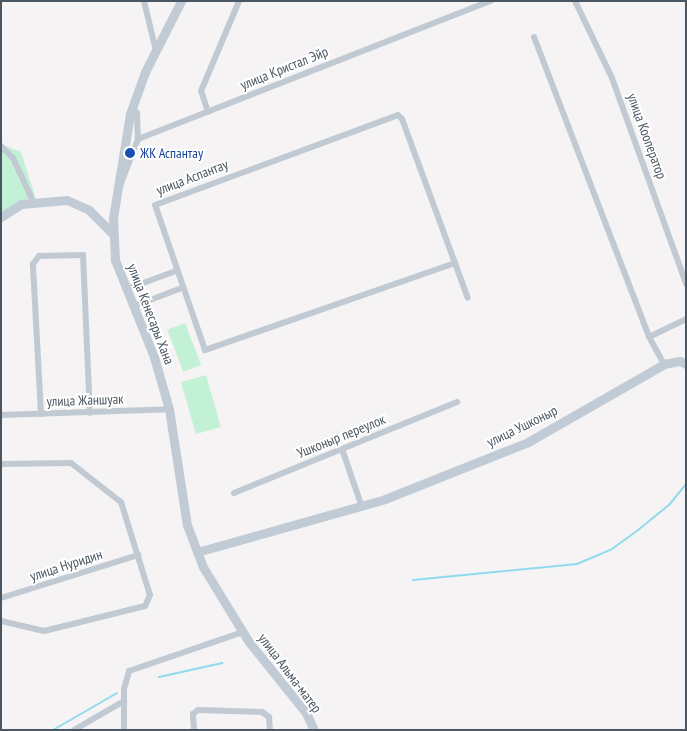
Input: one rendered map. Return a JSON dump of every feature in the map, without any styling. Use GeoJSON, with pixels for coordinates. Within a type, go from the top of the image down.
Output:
{"type":"FeatureCollection","features":[{"type":"Feature","properties":{"kind":"street"},"geometry":{"type":"LineString","coordinates":[[144,1],[156,52]]}},
{"type":"Feature","properties":{"kind":"street","name":"улица Кенесары Хана"},"geometry":{"type":"LineString","coordinates":[[181,1],[132,107],[118,190],[113,234],[116,260],[134,306],[169,409],[185,516],[197,552],[243,632]]}},
{"type":"Feature","properties":{"kind":"street"},"geometry":{"type":"LineString","coordinates":[[208,112],[201,91],[239,1]]}},
{"type":"Feature","properties":{"kind":"street","name":"улица Кристал Эйр"},"geometry":{"type":"LineString","coordinates":[[138,139],[491,1]]}},
{"type":"Feature","properties":{"kind":"street","name":"улица Кооператор"},"geometry":{"type":"LineString","coordinates":[[575,1],[612,78],[686,284]]}},
{"type":"Feature","properties":{"kind":"street"},"geometry":{"type":"LineString","coordinates":[[534,37],[649,337],[664,364]]}},
{"type":"Feature","properties":{"kind":"street"},"geometry":{"type":"LineString","coordinates":[[118,190],[138,139],[137,113],[132,107]]}},
{"type":"Feature","properties":{"kind":"street","name":"улица Аспантау"},"geometry":{"type":"LineString","coordinates":[[456,263],[214,351],[201,344],[155,211],[158,201],[398,115],[456,263],[468,298]]}},
{"type":"Feature","properties":{"kind":"street"},"geometry":{"type":"LineString","coordinates":[[1,146],[13,158],[33,201]]}},
{"type":"Feature","properties":{"kind":"street"},"geometry":{"type":"LineString","coordinates":[[1,217],[12,208],[33,201],[79,203],[113,234]]}},
{"type":"Feature","properties":{"kind":"street"},"geometry":{"type":"LineString","coordinates":[[41,414],[33,264],[39,256],[83,255],[90,413]]}},
{"type":"Feature","properties":{"kind":"street"},"geometry":{"type":"LineString","coordinates":[[127,289],[176,271]]}},
{"type":"Feature","properties":{"kind":"street"},"geometry":{"type":"LineString","coordinates":[[134,306],[182,288]]}},
{"type":"Feature","properties":{"kind":"street"},"geometry":{"type":"LineString","coordinates":[[649,337],[686,319]]}},
{"type":"Feature","properties":{"kind":"street","name":"улица Ушконыр"},"geometry":{"type":"LineString","coordinates":[[197,552],[362,507],[528,442],[664,364],[680,361],[686,364]]}},
{"type":"Feature","properties":{"kind":"street","name":"Ушконыр переулок"},"geometry":{"type":"LineString","coordinates":[[234,493],[457,402]]}},
{"type":"Feature","properties":{"kind":"street","name":"улица Жаншуак"},"geometry":{"type":"LineString","coordinates":[[1,415],[169,409]]}},
{"type":"Feature","properties":{"kind":"street"},"geometry":{"type":"LineString","coordinates":[[342,449],[362,507]]}},
{"type":"Feature","properties":{"kind":"street"},"geometry":{"type":"LineString","coordinates":[[1,464],[71,463],[121,502],[150,596],[145,606],[44,631],[1,621]]}},
{"type":"Feature","properties":{"kind":"street","name":"улица Нуридин"},"geometry":{"type":"LineString","coordinates":[[1,598],[138,555]]}},
{"type":"Feature","properties":{"kind":"street"},"geometry":{"type":"LineString","coordinates":[[124,730],[124,701],[129,671],[243,632]]}},
{"type":"Feature","properties":{"kind":"street","name":"улица Альма-матер"},"geometry":{"type":"LineString","coordinates":[[243,632],[306,713],[314,730]]}},
{"type":"Feature","properties":{"kind":"street"},"geometry":{"type":"LineString","coordinates":[[74,730],[124,701]]}},
{"type":"Feature","properties":{"kind":"street"},"geometry":{"type":"LineString","coordinates":[[194,730],[193,714],[198,710],[262,712],[269,717],[270,730]]}},
{"type":"Feature","properties":{"kind":"green space"},"geometry":{"type":"Polygon","coordinates":[[[1,144],[21,152],[35,196],[1,212],[1,144]]]}},
{"type":"Feature","properties":{"kind":"green space"},"geometry":{"type":"Polygon","coordinates":[[[185,323],[201,365],[183,372],[167,330],[185,323]]]}},
{"type":"Feature","properties":{"kind":"green space"},"geometry":{"type":"Polygon","coordinates":[[[206,375],[221,427],[196,434],[181,382],[206,375]]]}},
{"type":"Feature","properties":{"kind":"waterway"},"geometry":{"type":"LineString","coordinates":[[413,580],[577,564],[612,549],[638,530],[669,505],[686,484]]}},
{"type":"Feature","properties":{"kind":"waterway"},"geometry":{"type":"LineString","coordinates":[[159,677],[222,663]]}},
{"type":"Feature","properties":{"kind":"waterway"},"geometry":{"type":"LineString","coordinates":[[53,730],[117,693]]}},
{"type":"Feature","properties":{"kind":"place","name":"ЖК Аспантау"},"geometry":{"type":"Point","coordinates":[130,153]}}]}
